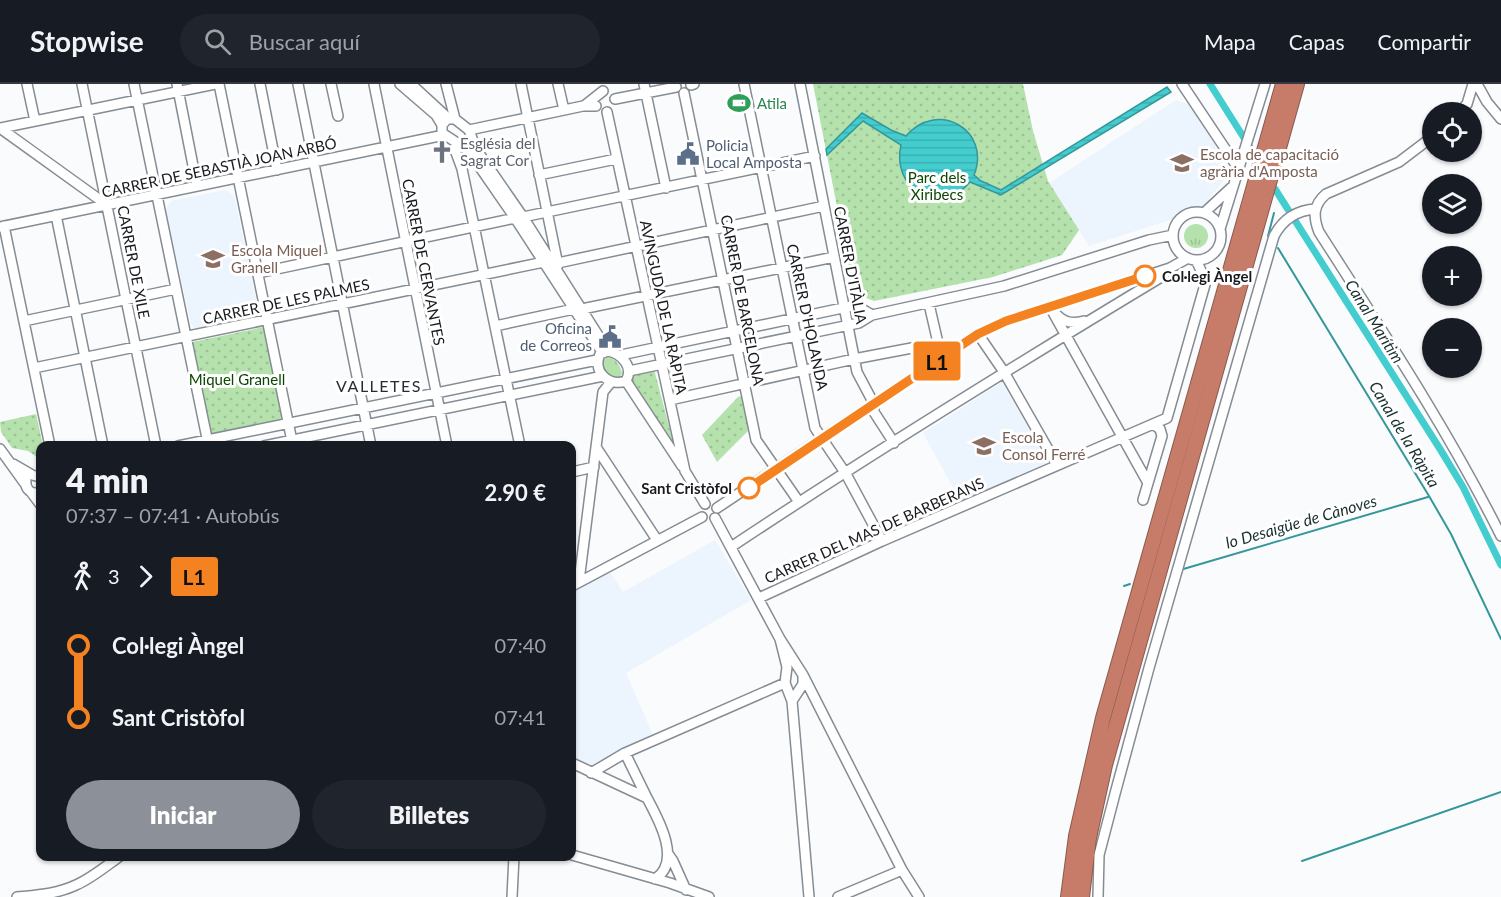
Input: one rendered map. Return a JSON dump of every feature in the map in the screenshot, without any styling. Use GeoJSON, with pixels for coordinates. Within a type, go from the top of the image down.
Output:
{"type":"FeatureCollection","features":[{"type":"Feature","properties":{"kind":"highway"},"geometry":{"type":"LineString","coordinates":[[1068,897],[1076,836],[1103,718],[1283,84]]}},
{"type":"Feature","properties":{"kind":"highway"},"geometry":{"type":"LineString","coordinates":[[1082,897],[1091,828],[1110,744],[1297,84]]}},
{"type":"Feature","properties":{"kind":"street"},"geometry":{"type":"LineString","coordinates":[[27,84],[35,121]]}},
{"type":"Feature","properties":{"kind":"street","name":"CARRER DE XILE"},"geometry":{"type":"LineString","coordinates":[[82,84],[155,441]]}},
{"type":"Feature","properties":{"kind":"street"},"geometry":{"type":"LineString","coordinates":[[134,84],[208,441]]}},
{"type":"Feature","properties":{"kind":"street"},"geometry":{"type":"LineString","coordinates":[[0,128],[138,100],[177,88],[215,84]]}},
{"type":"Feature","properties":{"kind":"street"},"geometry":{"type":"LineString","coordinates":[[219,84],[292,441]]}},
{"type":"Feature","properties":{"kind":"street"},"geometry":{"type":"LineString","coordinates":[[260,84],[277,170]]}},
{"type":"Feature","properties":{"kind":"street"},"geometry":{"type":"LineString","coordinates":[[298,84],[370,441]]}},
{"type":"Feature","properties":{"kind":"street"},"geometry":{"type":"LineString","coordinates":[[331,84],[338,116]]}},
{"type":"Feature","properties":{"kind":"street","name":"CARRER DE CERVANTES"},"geometry":{"type":"LineString","coordinates":[[374,84],[446,441]]}},
{"type":"Feature","properties":{"kind":"street"},"geometry":{"type":"LineString","coordinates":[[400,84],[436,115],[470,135],[519,217]]}},
{"type":"Feature","properties":{"kind":"street"},"geometry":{"type":"LineString","coordinates":[[411,84],[449,121]]}},
{"type":"Feature","properties":{"kind":"street"},"geometry":{"type":"LineString","coordinates":[[446,84],[449,121]]}},
{"type":"Feature","properties":{"kind":"street"},"geometry":{"type":"LineString","coordinates":[[521,84],[547,212],[552,263],[602,354],[607,379],[603,392],[594,467],[576,578]]}},
{"type":"Feature","properties":{"kind":"street"},"geometry":{"type":"LineString","coordinates":[[558,84],[564,110]]}},
{"type":"Feature","properties":{"kind":"street"},"geometry":{"type":"LineString","coordinates":[[615,99],[645,88],[676,86],[679,92],[684,93],[692,84]]}},
{"type":"Feature","properties":{"kind":"street","name":"CARRER D'HOLANDA"},"geometry":{"type":"LineString","coordinates":[[744,84],[815,428],[846,474],[882,541]]}},
{"type":"Feature","properties":{"kind":"street","name":"CARRER D'ITÀLIA"},"geometry":{"type":"LineString","coordinates":[[801,84],[857,372],[874,404],[874,412],[894,443]]}},
{"type":"Feature","properties":{"kind":"street"},"geometry":{"type":"LineString","coordinates":[[1182,84],[1239,164]]}},
{"type":"Feature","properties":{"kind":"street"},"geometry":{"type":"LineString","coordinates":[[1221,229],[1265,84]]}},
{"type":"Feature","properties":{"kind":"street"},"geometry":{"type":"LineString","coordinates":[[1475,84],[1501,119]]}},
{"type":"Feature","properties":{"kind":"street"},"geometry":{"type":"LineString","coordinates":[[1466,102],[1475,84]]}},
{"type":"Feature","properties":{"kind":"street"},"geometry":{"type":"LineString","coordinates":[[177,88],[197,186]]}},
{"type":"Feature","properties":{"kind":"street"},"geometry":{"type":"LineString","coordinates":[[645,88],[666,188]]}},
{"type":"Feature","properties":{"kind":"street"},"geometry":{"type":"LineString","coordinates":[[470,135],[527,118],[583,106],[599,95],[609,92],[615,99],[615,106],[607,112],[600,111],[599,95]]}},
{"type":"Feature","properties":{"kind":"street","name":"CARRER DE BARCELONA"},"geometry":{"type":"LineString","coordinates":[[684,93],[704,180],[756,440],[799,502]]}},
{"type":"Feature","properties":{"kind":"street"},"geometry":{"type":"LineString","coordinates":[[1472,102],[1474,100],[1487,102]]}},
{"type":"Feature","properties":{"kind":"street","name":"AVINGUDA DE LA RÀPITA"},"geometry":{"type":"LineString","coordinates":[[607,112],[685,471],[705,504]]}},
{"type":"Feature","properties":{"kind":"street"},"geometry":{"type":"LineString","coordinates":[[449,121],[441,128],[444,135],[468,150],[560,273],[578,309]]}},
{"type":"Feature","properties":{"kind":"street"},"geometry":{"type":"LineString","coordinates":[[0,128],[107,205]]}},
{"type":"Feature","properties":{"kind":"street","name":"CARRER DE SEBASTIÀ JOAN ARBÓ"},"geometry":{"type":"LineString","coordinates":[[2,226],[444,135]]}},
{"type":"Feature","properties":{"kind":"street"},"geometry":{"type":"LineString","coordinates":[[470,135],[469,144],[459,145],[455,150],[462,168],[519,441]]}},
{"type":"Feature","properties":{"kind":"street"},"geometry":{"type":"LineString","coordinates":[[1422,145],[1399,162],[1334,189],[1321,198],[1314,217],[1319,232],[1431,407],[1501,536]]}},
{"type":"Feature","properties":{"kind":"street"},"geometry":{"type":"LineString","coordinates":[[258,273],[815,156]]}},
{"type":"Feature","properties":{"kind":"street"},"geometry":{"type":"LineString","coordinates":[[539,175],[616,159]]}},
{"type":"Feature","properties":{"kind":"street"},"geometry":{"type":"LineString","coordinates":[[1204,213],[1234,185]]}},
{"type":"Feature","properties":{"kind":"street"},"geometry":{"type":"LineString","coordinates":[[552,263],[824,206]]}},
{"type":"Feature","properties":{"kind":"street"},"geometry":{"type":"LineString","coordinates":[[1098,897],[1099,855],[1146,679],[1274,236],[1278,228],[1292,216],[1304,210],[1316,209]]}},
{"type":"Feature","properties":{"kind":"street"},"geometry":{"type":"LineString","coordinates":[[919,897],[902,870],[802,674],[780,639],[731,547],[716,513],[711,503],[705,504],[700,511],[702,517],[708,521],[716,513],[776,470],[978,334],[1006,321],[1192,259],[1209,257],[1218,248],[1222,235],[1217,222],[1204,213],[1197,212],[1184,216],[1178,222],[1173,235],[1177,249],[1192,259]]}},
{"type":"Feature","properties":{"kind":"street"},"geometry":{"type":"LineString","coordinates":[[56,215],[102,441]]}},
{"type":"Feature","properties":{"kind":"street"},"geometry":{"type":"LineString","coordinates":[[2,226],[49,441]]}},
{"type":"Feature","properties":{"kind":"street"},"geometry":{"type":"LineString","coordinates":[[629,371],[860,323],[872,315],[1004,286],[1149,240],[1173,235]]}},
{"type":"Feature","properties":{"kind":"street"},"geometry":{"type":"LineString","coordinates":[[495,326],[834,257]]}},
{"type":"Feature","properties":{"kind":"street","name":"CARRER DEL MAS DE BARBERANS"},"geometry":{"type":"LineString","coordinates":[[759,598],[882,541],[1167,418],[1206,281],[1192,259]]}},
{"type":"Feature","properties":{"kind":"street","name":"CARRER DE LES PALMES"},"geometry":{"type":"LineString","coordinates":[[34,368],[552,263]]}},
{"type":"Feature","properties":{"kind":"street"},"geometry":{"type":"LineString","coordinates":[[731,547],[1004,372],[1163,276],[1170,268]]}},
{"type":"Feature","properties":{"kind":"street"},"geometry":{"type":"LineString","coordinates":[[24,321],[176,289]]}},
{"type":"Feature","properties":{"kind":"street"},"geometry":{"type":"LineString","coordinates":[[929,304],[938,343],[945,355]]}},
{"type":"Feature","properties":{"kind":"street"},"geometry":{"type":"LineString","coordinates":[[212,441],[506,378],[602,354],[621,355],[852,306],[872,315]]}},
{"type":"Feature","properties":{"kind":"street"},"geometry":{"type":"LineString","coordinates":[[1050,307],[1066,322],[1075,323],[1092,319]]}},
{"type":"Feature","properties":{"kind":"street"},"geometry":{"type":"LineString","coordinates":[[1050,307],[1148,483]]}},
{"type":"Feature","properties":{"kind":"street"},"geometry":{"type":"LineString","coordinates":[[978,334],[1004,372],[1057,465]]}},
{"type":"Feature","properties":{"kind":"street"},"geometry":{"type":"LineString","coordinates":[[669,400],[938,343]]}},
{"type":"Feature","properties":{"kind":"street"},"geometry":{"type":"LineString","coordinates":[[300,441],[509,396],[607,379],[618,384],[626,381],[629,376],[628,366],[621,355]]}},
{"type":"Feature","properties":{"kind":"street"},"geometry":{"type":"LineString","coordinates":[[626,381],[685,471]]}},
{"type":"Feature","properties":{"kind":"street"},"geometry":{"type":"LineString","coordinates":[[1143,500],[1162,436],[1160,429],[1153,424]]}},
{"type":"Feature","properties":{"kind":"street"},"geometry":{"type":"LineString","coordinates":[[596,447],[657,540]]}},
{"type":"Feature","properties":{"kind":"street"},"geometry":{"type":"LineString","coordinates":[[0,449],[33,490]]}},
{"type":"Feature","properties":{"kind":"street"},"geometry":{"type":"LineString","coordinates":[[7,458],[17,467],[36,475]]}},
{"type":"Feature","properties":{"kind":"street"},"geometry":{"type":"LineString","coordinates":[[576,471],[594,467]]}},
{"type":"Feature","properties":{"kind":"street"},"geometry":{"type":"LineString","coordinates":[[1140,468],[1152,469]]}},
{"type":"Feature","properties":{"kind":"street"},"geometry":{"type":"LineString","coordinates":[[33,490],[27,480],[36,477]]}},
{"type":"Feature","properties":{"kind":"street"},"geometry":{"type":"LineString","coordinates":[[576,583],[702,517]]}},
{"type":"Feature","properties":{"kind":"street"},"geometry":{"type":"LineString","coordinates":[[780,639],[788,667],[786,681],[792,702],[810,897]]}},
{"type":"Feature","properties":{"kind":"street"},"geometry":{"type":"LineString","coordinates":[[591,773],[625,753],[786,681],[793,670],[802,674]]}},
{"type":"Feature","properties":{"kind":"street"},"geometry":{"type":"LineString","coordinates":[[792,702],[804,681],[802,674]]}},
{"type":"Feature","properties":{"kind":"street"},"geometry":{"type":"LineString","coordinates":[[786,681],[793,689],[800,688],[813,695]]}},
{"type":"Feature","properties":{"kind":"street"},"geometry":{"type":"LineString","coordinates":[[625,753],[654,810],[669,855],[674,861],[686,890]]}},
{"type":"Feature","properties":{"kind":"street"},"geometry":{"type":"LineString","coordinates":[[576,765],[647,798]]}},
{"type":"Feature","properties":{"kind":"street"},"geometry":{"type":"LineString","coordinates":[[655,879],[666,868],[669,855]]}},
{"type":"Feature","properties":{"kind":"street"},"geometry":{"type":"LineString","coordinates":[[576,856],[709,897]]}},
{"type":"Feature","properties":{"kind":"street"},"geometry":{"type":"LineString","coordinates":[[17,897],[50,893],[79,884],[113,861]]}},
{"type":"Feature","properties":{"kind":"street"},"geometry":{"type":"LineString","coordinates":[[512,897],[514,861]]}},
{"type":"Feature","properties":{"kind":"street"},"geometry":{"type":"LineString","coordinates":[[838,897],[902,870]]}},
{"type":"Feature","properties":{"kind":"shaded area"},"geometry":{"type":"Polygon","coordinates":[[[1176,100],[1190,105],[1228,166],[1225,179],[1203,206],[1182,212],[1173,219],[1089,246],[1049,183],[1176,100]]]}},
{"type":"Feature","properties":{"kind":"shaded area","name":"Escola Miquel Granell"},"geometry":{"type":"Polygon","coordinates":[[[225,190],[234,195],[258,309],[253,317],[196,329],[191,324],[166,210],[171,201],[225,190]]]}},
{"type":"Feature","properties":{"kind":"shaded area","name":"Escola Consol Ferré"},"geometry":{"type":"Polygon","coordinates":[[[1002,382],[1047,461],[1044,465],[961,502],[923,433],[1002,382]]]}},
{"type":"Feature","properties":{"kind":"shaded area"},"geometry":{"type":"Polygon","coordinates":[[[715,540],[751,600],[626,673],[653,735],[591,765],[576,759],[576,590],[610,572],[623,592],[715,540]]]}},
{"type":"Feature","properties":{"kind":"green space","name":"Parc dels Xiribecs"},"geometry":{"type":"Polygon","coordinates":[[[813,84],[1023,84],[1033,131],[1048,181],[1079,230],[1062,255],[993,277],[874,301],[854,293],[813,84]]]}},
{"type":"Feature","properties":{"kind":"green space"},"geometry":{"type":"Polygon","coordinates":[[[1196,224],[1205,227],[1208,236],[1205,245],[1196,248],[1187,245],[1184,236],[1187,227],[1196,224]]]}},
{"type":"Feature","properties":{"kind":"green space","name":"Miquel Granell"},"geometry":{"type":"Polygon","coordinates":[[[264,327],[282,420],[212,434],[192,342],[264,327]]]}},
{"type":"Feature","properties":{"kind":"green space"},"geometry":{"type":"Polygon","coordinates":[[[608,357],[620,366],[622,374],[619,378],[613,379],[605,373],[602,364],[603,360],[608,357]]]}},
{"type":"Feature","properties":{"kind":"green space"},"geometry":{"type":"Polygon","coordinates":[[[654,369],[676,453],[630,382],[634,373],[654,369]]]}},
{"type":"Feature","properties":{"kind":"green space"},"geometry":{"type":"Polygon","coordinates":[[[741,396],[749,430],[717,462],[702,435],[741,396]]]}},
{"type":"Feature","properties":{"kind":"green space"},"geometry":{"type":"Polygon","coordinates":[[[36,414],[42,441],[36,441],[36,456],[28,451],[12,448],[1,432],[0,422],[36,414]]]}},
{"type":"Feature","properties":{"kind":"water"},"geometry":{"type":"Polygon","coordinates":[[[1167,87],[1171,92],[1001,195],[970,182],[958,193],[945,198],[932,198],[920,194],[903,175],[900,161],[901,145],[863,121],[827,155],[826,149],[862,113],[906,136],[919,125],[932,120],[946,120],[969,133],[978,159],[974,175],[979,180],[1001,190],[1167,87]]]}},
{"type":"Feature","properties":{"kind":"waterway","name":"Canal Marítim"},"geometry":{"type":"LineString","coordinates":[[1210,84],[1256,157]]}},
{"type":"Feature","properties":{"kind":"waterway","name":"Canal Marítim"},"geometry":{"type":"LineString","coordinates":[[1275,189],[1463,487],[1501,565]]}},
{"type":"Feature","properties":{"kind":"waterway"},"geometry":{"type":"LineString","coordinates":[[1268,236],[1274,213]]}},
{"type":"Feature","properties":{"kind":"waterway","name":"Canal de la Ràpita"},"geometry":{"type":"LineString","coordinates":[[1278,248],[1451,534],[1501,639]]}},
{"type":"Feature","properties":{"kind":"waterway","name":"lo Desaigüe de Cànoves"},"geometry":{"type":"LineString","coordinates":[[1180,570],[1428,497]]}},
{"type":"Feature","properties":{"kind":"waterway","name":"lo Desaigüe de Cànoves"},"geometry":{"type":"LineString","coordinates":[[1124,586],[1130,584]]}},
{"type":"Feature","properties":{"kind":"waterway"},"geometry":{"type":"LineString","coordinates":[[1302,861],[1501,792]]}},
{"type":"Feature","properties":{"kind":"bus line","name":"L1"},"geometry":{"type":"LineString","coordinates":[[749,488],[978,334],[1006,321],[1145,276]]}},
{"type":"Feature","properties":{"kind":"place","name":"Atila"},"geometry":{"type":"Point","coordinates":[739,103]}},
{"type":"Feature","properties":{"kind":"place","name":"Església del Sagrat Cor"},"geometry":{"type":"Point","coordinates":[442,152]}},
{"type":"Feature","properties":{"kind":"place","name":"Policia Local Amposta"},"geometry":{"type":"Point","coordinates":[688,154]}},
{"type":"Feature","properties":{"kind":"place","name":"Escola de capacitació agrària d'Amposta"},"geometry":{"type":"Point","coordinates":[1182,163]}},
{"type":"Feature","properties":{"kind":"place","name":"Escola Miquel Granell"},"geometry":{"type":"Point","coordinates":[213,259]}},
{"type":"Feature","properties":{"kind":"place","name":"Col·legi Àngel"},"geometry":{"type":"Point","coordinates":[1145,276]}},
{"type":"Feature","properties":{"kind":"place","name":"Oficina de Correos"},"geometry":{"type":"Point","coordinates":[610,337]}},
{"type":"Feature","properties":{"kind":"place","name":"Escola Consol Ferré"},"geometry":{"type":"Point","coordinates":[984,446]}},
{"type":"Feature","properties":{"kind":"place","name":"Sant Cristòfol"},"geometry":{"type":"Point","coordinates":[749,488]}},
{"type":"Feature","properties":{"kind":"district","name":"VALLETES"},"geometry":{"type":"Point","coordinates":[379,385]}}]}
